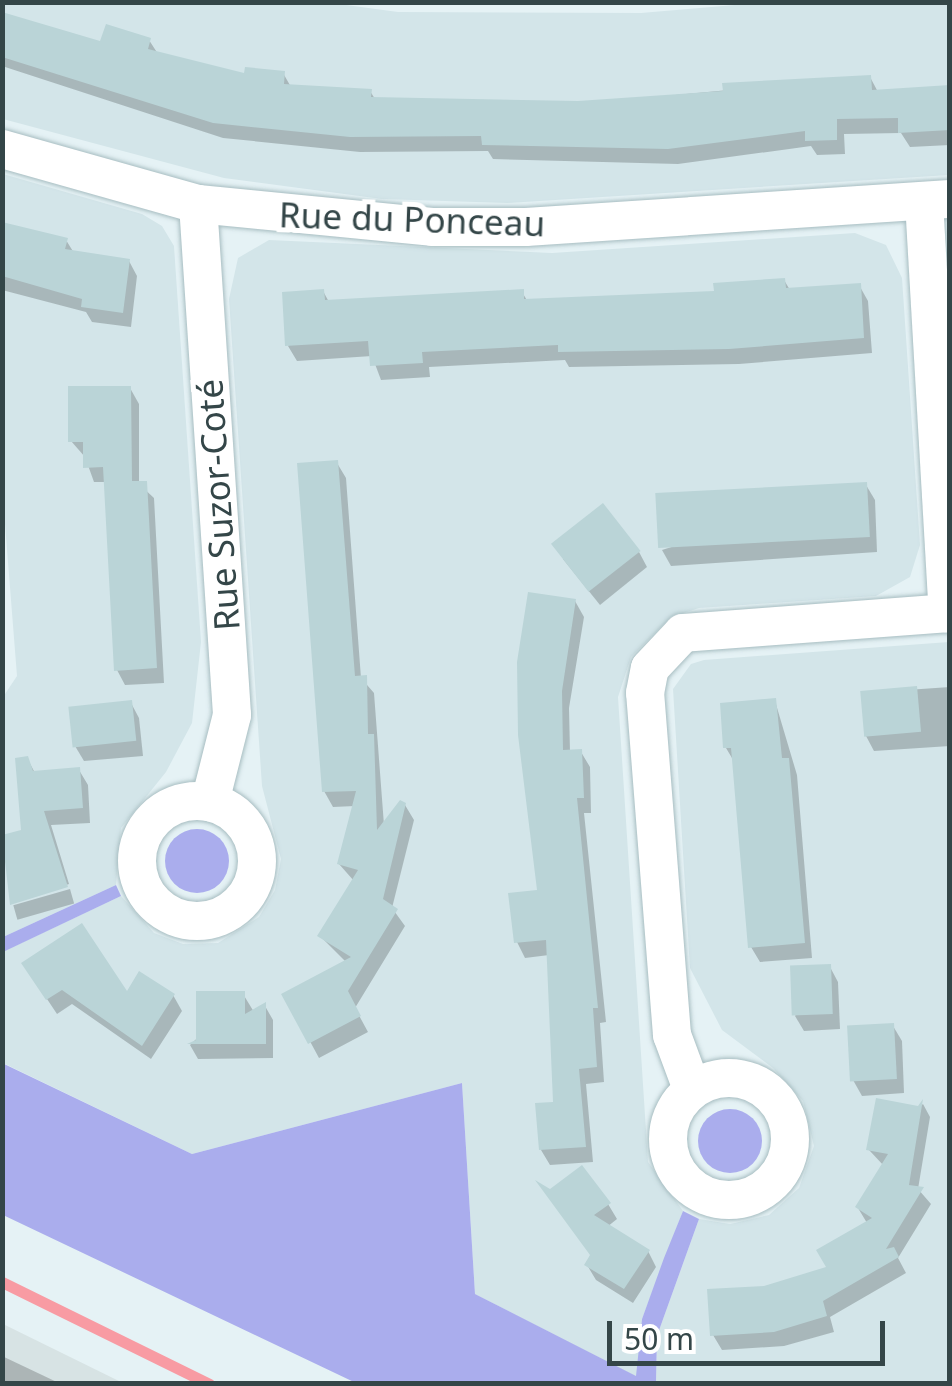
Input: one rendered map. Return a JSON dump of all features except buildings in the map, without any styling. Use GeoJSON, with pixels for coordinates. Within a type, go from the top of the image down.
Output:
{"type":"FeatureCollection","features":[{"type":"Feature","properties":{"kind":"street","name":"Rue du Ponceau"},"geometry":{"type":"LineString","coordinates":[[2,149],[198,204],[486,228],[937,200]]}},
{"type":"Feature","properties":{"kind":"street"},"geometry":{"type":"LineString","coordinates":[[692,1089],[672,1035],[645,694],[650,668],[682,633],[949,613],[937,200]]}},
{"type":"Feature","properties":{"kind":"street","name":"Rue Suzor-Coté"},"geometry":{"type":"LineString","coordinates":[[198,204],[232,716],[210,802]]}},
{"type":"Feature","properties":{"kind":"shaded area"},"geometry":{"type":"Polygon","coordinates":[[[324,2],[398,12],[641,13],[769,2],[949,3],[949,175],[508,203],[382,199],[224,178],[3,119],[2,3],[324,2]]]}},
{"type":"Feature","properties":{"kind":"shaded area"},"geometry":{"type":"Polygon","coordinates":[[[3,174],[142,214],[162,226],[174,246],[201,642],[192,723],[166,772],[121,828],[116,885],[3,937],[3,697],[17,676],[2,486],[3,174]]]}},
{"type":"Feature","properties":{"kind":"shaded area"},"geometry":{"type":"Polygon","coordinates":[[[855,233],[886,245],[902,278],[920,545],[910,577],[876,596],[699,608],[671,617],[631,657],[618,697],[648,1162],[683,1211],[642,1319],[637,1377],[475,1294],[462,1083],[192,1154],[3,1063],[2,952],[121,896],[154,933],[183,944],[218,943],[259,917],[275,890],[281,859],[262,786],[229,299],[238,258],[269,240],[552,253],[855,233]]]}},
{"type":"Feature","properties":{"kind":"shaded area"},"geometry":{"type":"Polygon","coordinates":[[[949,642],[949,1383],[656,1384],[657,1336],[699,1219],[730,1224],[769,1215],[799,1188],[814,1146],[803,1101],[773,1068],[722,1030],[690,968],[673,689],[691,664],[704,660],[949,642]]]}},
{"type":"Feature","properties":{"kind":"shaded area"},"geometry":{"type":"Polygon","coordinates":[[[197,829],[220,838],[229,861],[220,884],[197,893],[174,884],[165,861],[174,838],[197,829]]]}},
{"type":"Feature","properties":{"kind":"shaded area"},"geometry":{"type":"Polygon","coordinates":[[[116,885],[121,896],[3,952],[3,937],[116,885]]]}},
{"type":"Feature","properties":{"kind":"shaded area"},"geometry":{"type":"Polygon","coordinates":[[[2,1063],[192,1154],[462,1083],[475,1294],[636,1376],[642,1319],[664,1258],[683,1211],[699,1219],[657,1336],[656,1383],[356,1383],[3,1215],[2,1063]]]}},
{"type":"Feature","properties":{"kind":"shaded area"},"geometry":{"type":"Polygon","coordinates":[[[730,1109],[753,1118],[762,1141],[753,1164],[730,1173],[707,1164],[698,1141],[707,1118],[730,1109]]]}},
{"type":"Feature","properties":{"kind":"shaded area"},"geometry":{"type":"Polygon","coordinates":[[[3,1324],[123,1383],[3,1383],[3,1324]]]}},
{"type":"Feature","properties":{"kind":"waterway"},"geometry":{"type":"LineString","coordinates":[[2,1282],[209,1384]]}}]}
